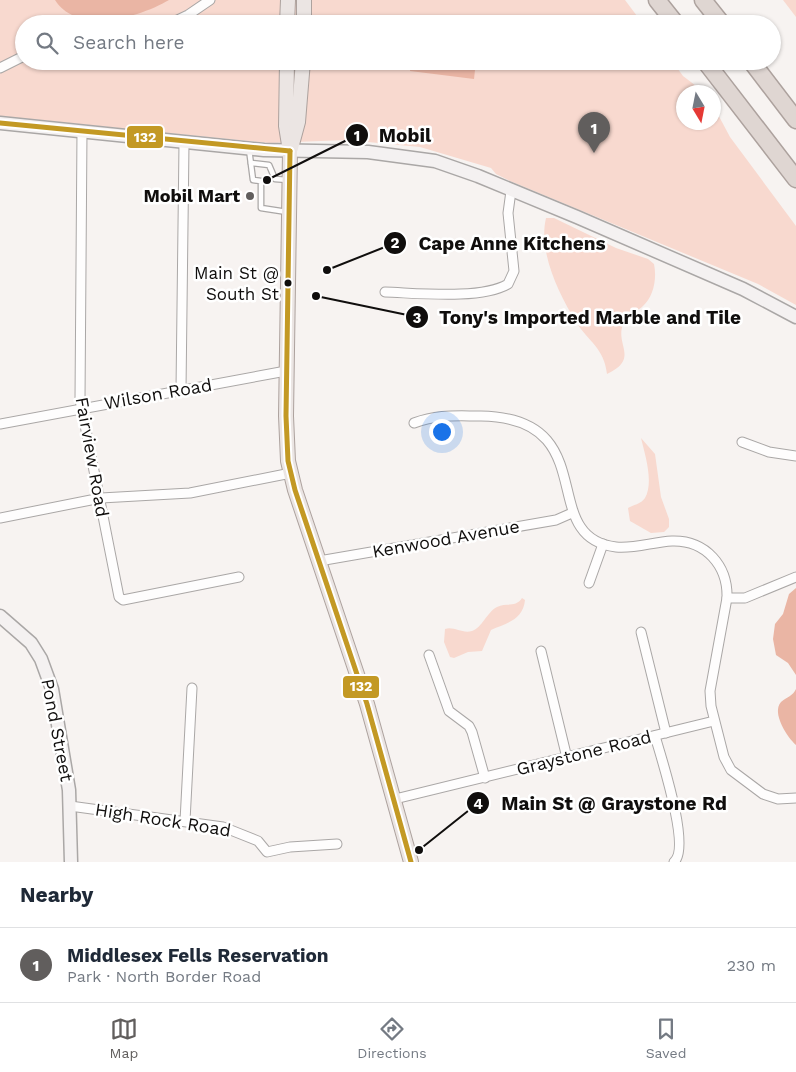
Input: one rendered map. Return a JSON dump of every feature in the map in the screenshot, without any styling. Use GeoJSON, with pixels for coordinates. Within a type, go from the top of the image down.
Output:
{"type":"FeatureCollection","features":[{"type":"Feature","properties":{"kind":"highway"},"geometry":{"type":"LineString","coordinates":[[657,0],[669,15]]}},
{"type":"Feature","properties":{"kind":"highway"},"geometry":{"type":"LineString","coordinates":[[704,0],[715,15]]}},
{"type":"Feature","properties":{"kind":"highway"},"geometry":{"type":"LineString","coordinates":[[712,70],[796,179]]}},
{"type":"Feature","properties":{"kind":"highway"},"geometry":{"type":"LineString","coordinates":[[758,70],[796,120]]}},
{"type":"Feature","properties":{"kind":"main road"},"geometry":{"type":"LineString","coordinates":[[287,15],[288,0]]}},
{"type":"Feature","properties":{"kind":"main road"},"geometry":{"type":"LineString","coordinates":[[304,0],[304,15]]}},
{"type":"Feature","properties":{"kind":"main road"},"geometry":{"type":"LineString","coordinates":[[287,70],[286,126],[290,151],[286,440],[291,473],[318,560],[367,704],[411,862]]}},
{"type":"Feature","properties":{"kind":"main road"},"geometry":{"type":"LineString","coordinates":[[290,151],[298,122],[302,70]]}},
{"type":"Feature","properties":{"kind":"main road"},"geometry":{"type":"LineString","coordinates":[[0,123],[249,149],[360,152],[416,158],[457,168],[511,190],[743,289],[796,317]]}},
{"type":"Feature","properties":{"kind":"main road","name":"Pond Street"},"geometry":{"type":"LineString","coordinates":[[0,616],[31,643],[48,676],[64,750],[70,806],[71,862]]}},
{"type":"Feature","properties":{"kind":"street"},"geometry":{"type":"LineString","coordinates":[[188,15],[210,0]]}},
{"type":"Feature","properties":{"kind":"street"},"geometry":{"type":"LineString","coordinates":[[0,68],[15,60]]}},
{"type":"Feature","properties":{"kind":"street","name":"Fairview Road"},"geometry":{"type":"LineString","coordinates":[[82,131],[82,408],[120,599],[239,578]]}},
{"type":"Feature","properties":{"kind":"street"},"geometry":{"type":"LineString","coordinates":[[181,390],[184,143]]}},
{"type":"Feature","properties":{"kind":"street"},"geometry":{"type":"LineString","coordinates":[[385,292],[457,294],[498,288],[508,284],[514,271],[508,213],[511,190]]}},
{"type":"Feature","properties":{"kind":"street","name":"Wilson Road"},"geometry":{"type":"LineString","coordinates":[[0,424],[286,371]]}},
{"type":"Feature","properties":{"kind":"street"},"geometry":{"type":"LineString","coordinates":[[414,423],[436,416],[490,416],[515,420],[531,427],[549,442],[559,458],[572,514],[587,533],[603,544],[624,547],[678,541],[695,545],[712,555],[720,564],[726,578],[727,598],[710,686],[714,721],[724,757],[731,770],[763,794],[778,799],[796,798]]}},
{"type":"Feature","properties":{"kind":"street"},"geometry":{"type":"LineString","coordinates":[[742,442],[769,452],[796,456]]}},
{"type":"Feature","properties":{"kind":"street"},"geometry":{"type":"LineString","coordinates":[[0,518],[99,498],[190,493],[291,473]]}},
{"type":"Feature","properties":{"kind":"street","name":"Kenwood Avenue"},"geometry":{"type":"LineString","coordinates":[[318,560],[556,520],[572,514]]}},
{"type":"Feature","properties":{"kind":"street"},"geometry":{"type":"LineString","coordinates":[[589,583],[603,544]]}},
{"type":"Feature","properties":{"kind":"street"},"geometry":{"type":"LineString","coordinates":[[727,598],[745,598],[796,576]]}},
{"type":"Feature","properties":{"kind":"street"},"geometry":{"type":"LineString","coordinates":[[641,632],[666,733]]}},
{"type":"Feature","properties":{"kind":"street"},"geometry":{"type":"LineString","coordinates":[[541,651],[567,758]]}},
{"type":"Feature","properties":{"kind":"street"},"geometry":{"type":"LineString","coordinates":[[429,655],[449,711],[469,726],[472,732],[485,778]]}},
{"type":"Feature","properties":{"kind":"street"},"geometry":{"type":"LineString","coordinates":[[185,821],[192,688]]}},
{"type":"Feature","properties":{"kind":"street","name":"Graystone Road"},"geometry":{"type":"LineString","coordinates":[[395,799],[714,721]]}},
{"type":"Feature","properties":{"kind":"street"},"geometry":{"type":"LineString","coordinates":[[655,736],[676,816],[679,849],[675,861]]}},
{"type":"Feature","properties":{"kind":"street","name":"High Rock Road"},"geometry":{"type":"LineString","coordinates":[[70,806],[231,829],[258,841],[267,852],[282,848],[337,844]]}},
{"type":"Feature","properties":{"kind":"lane"},"geometry":{"type":"LineString","coordinates":[[249,149],[253,180],[261,181],[261,208],[289,212]]}},
{"type":"Feature","properties":{"kind":"lane"},"geometry":{"type":"LineString","coordinates":[[251,163],[269,165],[275,179],[289,180]]}},
{"type":"Feature","properties":{"kind":"shaded area"},"geometry":{"type":"Polygon","coordinates":[[[0,0],[625,0],[636,15],[15,15],[15,70],[679,70],[695,85],[676,85],[676,130],[721,130],[721,120],[730,137],[796,226],[796,305],[758,284],[510,181],[496,174],[491,168],[420,147],[347,140],[269,143],[0,116],[0,0]]]}},
{"type":"Feature","properties":{"kind":"shaded area"},"geometry":{"type":"Polygon","coordinates":[[[55,0],[169,0],[132,15],[72,15],[65,11],[55,0]]]}},
{"type":"Feature","properties":{"kind":"shaded area"},"geometry":{"type":"Polygon","coordinates":[[[783,0],[796,0],[796,17],[783,0]]]}},
{"type":"Feature","properties":{"kind":"shaded area"},"geometry":{"type":"Polygon","coordinates":[[[410,70],[475,70],[474,79],[410,70]]]}},
{"type":"Feature","properties":{"kind":"shaded area"},"geometry":{"type":"Polygon","coordinates":[[[546,218],[554,218],[616,248],[648,259],[654,264],[655,281],[652,293],[646,303],[624,322],[621,337],[624,356],[617,368],[607,374],[603,358],[576,322],[557,286],[547,258],[544,231],[546,218]]]}},
{"type":"Feature","properties":{"kind":"shaded area"},"geometry":{"type":"Polygon","coordinates":[[[641,438],[655,454],[661,497],[669,519],[669,527],[664,532],[651,533],[630,521],[628,508],[643,500],[648,492],[648,468],[641,438]]]}},
{"type":"Feature","properties":{"kind":"shaded area"},"geometry":{"type":"Polygon","coordinates":[[[796,588],[796,675],[788,663],[776,655],[773,639],[775,624],[783,614],[789,594],[796,588]]]}},
{"type":"Feature","properties":{"kind":"shaded area"},"geometry":{"type":"Polygon","coordinates":[[[522,598],[525,600],[524,607],[518,616],[508,623],[491,630],[482,651],[468,652],[454,658],[450,657],[444,642],[445,629],[452,628],[465,632],[472,631],[479,627],[493,609],[517,603],[522,598]]]}},
{"type":"Feature","properties":{"kind":"shaded area"},"geometry":{"type":"Polygon","coordinates":[[[796,689],[796,745],[785,731],[779,719],[778,707],[796,689]]]}},
{"type":"Feature","properties":{"kind":"transit line","name":"132"},"geometry":{"type":"LineString","coordinates":[[0,123],[290,151]]}},
{"type":"Feature","properties":{"kind":"transit line","name":"132"},"geometry":{"type":"LineString","coordinates":[[290,151],[286,416],[288,461],[295,490],[367,704],[411,862]]}},
{"type":"Feature","properties":{"kind":"place","name":"Middlesex Fells Reservation"},"geometry":{"type":"Point","coordinates":[594,153]}},
{"type":"Feature","properties":{"kind":"place","name":"Mobil"},"geometry":{"type":"Point","coordinates":[267,180]}},
{"type":"Feature","properties":{"kind":"place","name":"Mobil Mart"},"geometry":{"type":"Point","coordinates":[250,196]}},
{"type":"Feature","properties":{"kind":"place","name":"Cape Anne Kitchens"},"geometry":{"type":"Point","coordinates":[327,270]}},
{"type":"Feature","properties":{"kind":"place","name":"Main St @ South St"},"geometry":{"type":"Point","coordinates":[288,283]}},
{"type":"Feature","properties":{"kind":"place","name":"Tony's Imported Marble and Tile"},"geometry":{"type":"Point","coordinates":[316,296]}},
{"type":"Feature","properties":{"kind":"place","name":"Main St @ Graystone Rd"},"geometry":{"type":"Point","coordinates":[419,850]}}]}
